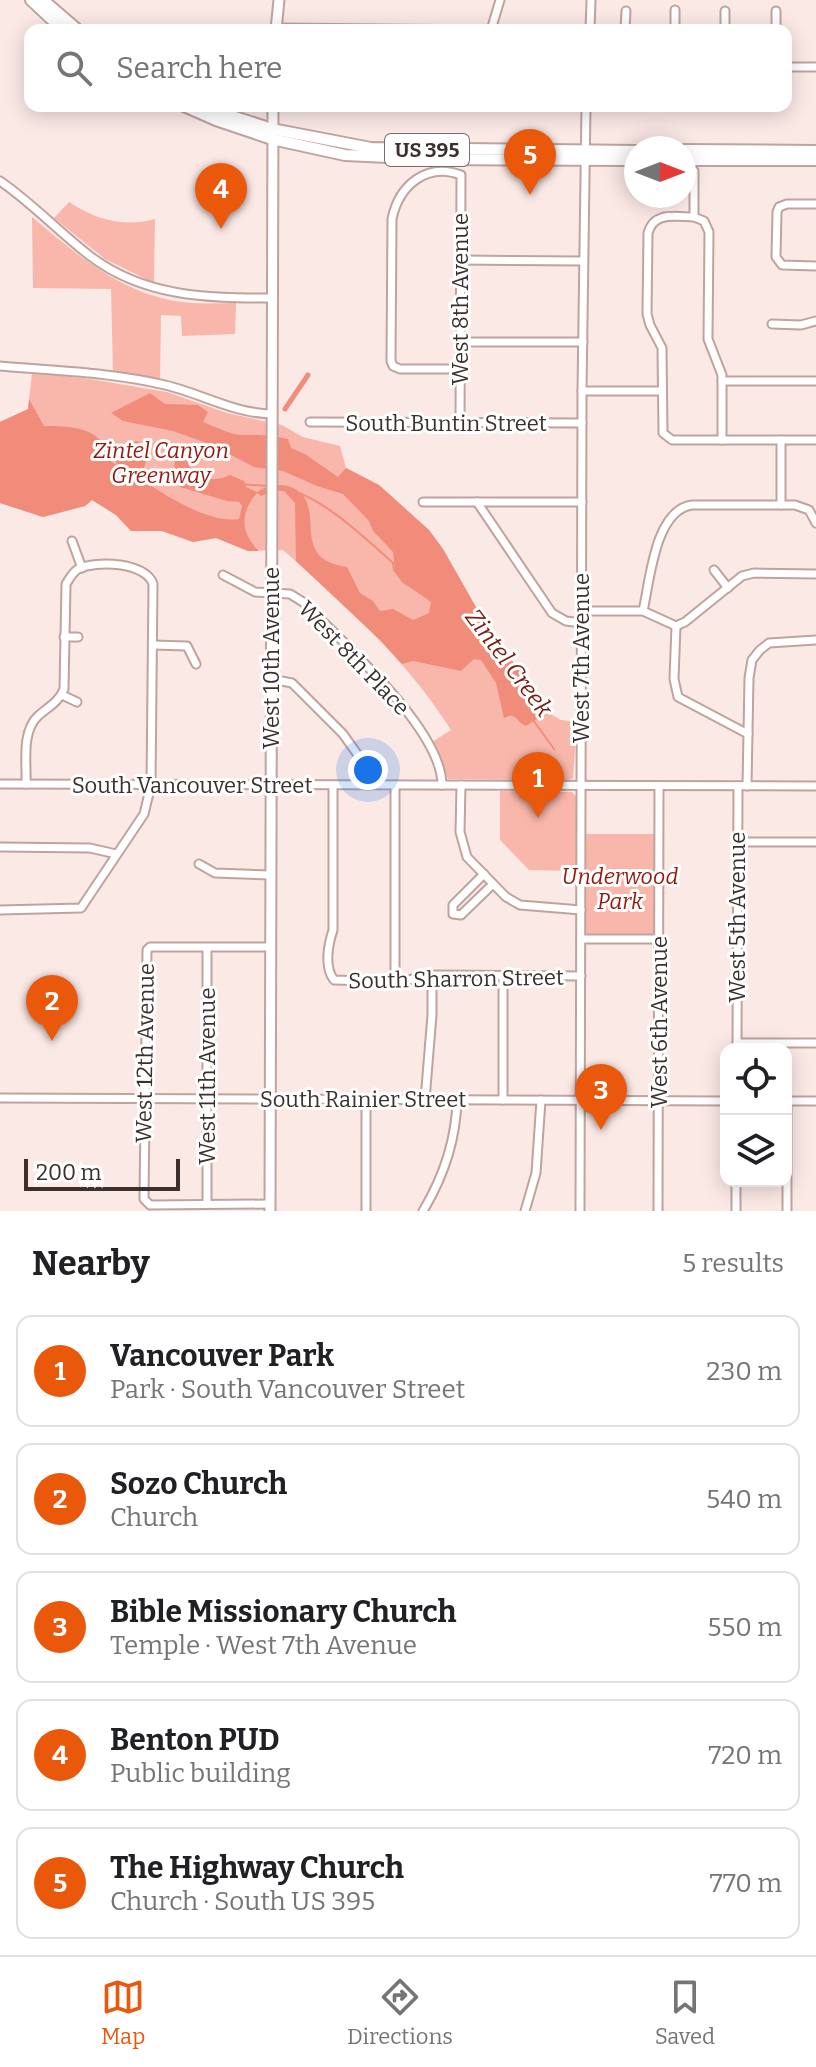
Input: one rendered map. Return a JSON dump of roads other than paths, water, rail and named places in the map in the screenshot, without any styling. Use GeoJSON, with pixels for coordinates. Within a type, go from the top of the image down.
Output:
{"type":"FeatureCollection","features":[{"type":"Feature","properties":{"kind":"highway"},"geometry":{"type":"LineString","coordinates":[[31,0],[57,24]]}},
{"type":"Feature","properties":{"kind":"highway"},"geometry":{"type":"LineString","coordinates":[[43,0],[71,24]]}},
{"type":"Feature","properties":{"kind":"highway","name":"US 395"},"geometry":{"type":"LineString","coordinates":[[198,112],[216,120],[272,134],[371,148],[624,159]]}},
{"type":"Feature","properties":{"kind":"highway","name":"US 395"},"geometry":{"type":"LineString","coordinates":[[216,112],[272,134]]}},
{"type":"Feature","properties":{"kind":"highway"},"geometry":{"type":"LineString","coordinates":[[696,150],[816,151]]}},
{"type":"Feature","properties":{"kind":"highway","name":"US 395"},"geometry":{"type":"LineString","coordinates":[[584,155],[624,152]]}},
{"type":"Feature","properties":{"kind":"highway"},"geometry":{"type":"LineString","coordinates":[[696,160],[816,160]]}},
{"type":"Feature","properties":{"kind":"main road"},"geometry":{"type":"LineString","coordinates":[[277,24],[279,0]]}},
{"type":"Feature","properties":{"kind":"main road","name":"West 10th Avenue"},"geometry":{"type":"LineString","coordinates":[[270,1207],[273,112]]}},
{"type":"Feature","properties":{"kind":"street"},"geometry":{"type":"LineString","coordinates":[[493,24],[500,0]]}},
{"type":"Feature","properties":{"kind":"street"},"geometry":{"type":"LineString","coordinates":[[590,24],[591,0]]}},
{"type":"Feature","properties":{"kind":"street"},"geometry":{"type":"LineString","coordinates":[[675,10],[675,24]]}},
{"type":"Feature","properties":{"kind":"street"},"geometry":{"type":"LineString","coordinates":[[625,24],[626,11]]}},
{"type":"Feature","properties":{"kind":"street"},"geometry":{"type":"LineString","coordinates":[[725,11],[725,24]]}},
{"type":"Feature","properties":{"kind":"street"},"geometry":{"type":"LineString","coordinates":[[776,11],[776,24]]}},
{"type":"Feature","properties":{"kind":"street"},"geometry":{"type":"LineString","coordinates":[[792,67],[816,67]]}},
{"type":"Feature","properties":{"kind":"street","name":"West 7th Avenue"},"geometry":{"type":"LineString","coordinates":[[580,1211],[586,112]]}},
{"type":"Feature","properties":{"kind":"street","name":"West 8th Avenue"},"geometry":{"type":"LineString","coordinates":[[460,369],[400,369],[393,366],[394,210],[400,198],[422,175],[437,171],[461,175],[460,423]]}},
{"type":"Feature","properties":{"kind":"street"},"geometry":{"type":"LineString","coordinates":[[0,181],[89,254],[129,279],[179,294],[271,298]]}},
{"type":"Feature","properties":{"kind":"street"},"geometry":{"type":"LineString","coordinates":[[816,204],[779,207],[776,257],[779,263],[786,266],[816,266]]}},
{"type":"Feature","properties":{"kind":"street"},"geometry":{"type":"LineString","coordinates":[[694,208],[694,217]]}},
{"type":"Feature","properties":{"kind":"street"},"geometry":{"type":"LineString","coordinates":[[722,440],[721,370],[709,344],[709,232],[704,221],[694,217],[662,216],[652,222],[648,229],[647,314],[662,348],[662,429],[665,437],[672,440],[722,440],[816,440]]}},
{"type":"Feature","properties":{"kind":"street"},"geometry":{"type":"LineString","coordinates":[[460,260],[583,261]]}},
{"type":"Feature","properties":{"kind":"street"},"geometry":{"type":"LineString","coordinates":[[772,324],[801,325],[816,321]]}},
{"type":"Feature","properties":{"kind":"street"},"geometry":{"type":"LineString","coordinates":[[460,342],[583,342]]}},
{"type":"Feature","properties":{"kind":"street"},"geometry":{"type":"LineString","coordinates":[[0,366],[148,382],[181,389],[271,419]]}},
{"type":"Feature","properties":{"kind":"street"},"geometry":{"type":"LineString","coordinates":[[722,381],[816,381]]}},
{"type":"Feature","properties":{"kind":"street"},"geometry":{"type":"LineString","coordinates":[[582,391],[662,391]]}},
{"type":"Feature","properties":{"kind":"street","name":"South Buntin Street"},"geometry":{"type":"LineString","coordinates":[[310,422],[582,423]]}},
{"type":"Feature","properties":{"kind":"street"},"geometry":{"type":"LineString","coordinates":[[781,440],[781,505]]}},
{"type":"Feature","properties":{"kind":"street"},"geometry":{"type":"LineString","coordinates":[[423,502],[582,502]]}},
{"type":"Feature","properties":{"kind":"street"},"geometry":{"type":"LineString","coordinates":[[477,502],[552,613],[566,621],[581,623]]}},
{"type":"Feature","properties":{"kind":"street"},"geometry":{"type":"LineString","coordinates":[[643,611],[662,530],[672,514],[692,505],[801,506],[812,513],[816,523]]}},
{"type":"Feature","properties":{"kind":"street"},"geometry":{"type":"LineString","coordinates":[[72,541],[82,568]]}},
{"type":"Feature","properties":{"kind":"street"},"geometry":{"type":"LineString","coordinates":[[0,910],[81,908],[146,810],[151,785],[153,645],[152,580],[144,570],[132,566],[82,568],[74,572],[66,584],[65,681],[62,695],[30,728],[26,784]]}},
{"type":"Feature","properties":{"kind":"street"},"geometry":{"type":"LineString","coordinates":[[714,570],[728,588]]}},
{"type":"Feature","properties":{"kind":"street"},"geometry":{"type":"LineString","coordinates":[[581,611],[643,611],[676,626],[747,574],[816,574]]}},
{"type":"Feature","properties":{"kind":"street","name":"West 8th Place"},"geometry":{"type":"LineString","coordinates":[[223,575],[255,592],[290,594],[303,602],[393,693],[427,742],[442,773],[442,785]]}},
{"type":"Feature","properties":{"kind":"street"},"geometry":{"type":"LineString","coordinates":[[676,626],[674,685],[678,697],[748,734]]}},
{"type":"Feature","properties":{"kind":"street"},"geometry":{"type":"LineString","coordinates":[[64,637],[78,637]]}},
{"type":"Feature","properties":{"kind":"street","name":"West 5th Avenue"},"geometry":{"type":"LineString","coordinates":[[737,1043],[738,842],[748,734],[749,678],[755,654],[775,641],[816,640]]}},
{"type":"Feature","properties":{"kind":"street"},"geometry":{"type":"LineString","coordinates":[[153,645],[187,646],[196,664]]}},
{"type":"Feature","properties":{"kind":"street"},"geometry":{"type":"LineString","coordinates":[[271,679],[292,683],[343,734],[365,765],[368,785]]}},
{"type":"Feature","properties":{"kind":"street"},"geometry":{"type":"LineString","coordinates":[[62,695],[77,702]]}},
{"type":"Feature","properties":{"kind":"street","name":"South Vancouver Street"},"geometry":{"type":"LineString","coordinates":[[0,784],[816,786]]}},
{"type":"Feature","properties":{"kind":"street","name":"South Sharron Street"},"geometry":{"type":"LineString","coordinates":[[333,785],[331,979],[336,982],[395,982],[432,975],[581,976]]}},
{"type":"Feature","properties":{"kind":"street"},"geometry":{"type":"LineString","coordinates":[[395,785],[395,982]]}},
{"type":"Feature","properties":{"kind":"street"},"geometry":{"type":"LineString","coordinates":[[461,785],[460,832],[467,857],[493,884],[520,905],[581,910]]}},
{"type":"Feature","properties":{"kind":"street","name":"West 6th Avenue"},"geometry":{"type":"LineString","coordinates":[[658,1211],[659,786]]}},
{"type":"Feature","properties":{"kind":"street"},"geometry":{"type":"LineString","coordinates":[[738,842],[816,842]]}},
{"type":"Feature","properties":{"kind":"street"},"geometry":{"type":"LineString","coordinates":[[0,847],[84,848],[116,854]]}},
{"type":"Feature","properties":{"kind":"street"},"geometry":{"type":"LineString","coordinates":[[199,864],[215,873],[271,875]]}},
{"type":"Feature","properties":{"kind":"street"},"geometry":{"type":"LineString","coordinates":[[484,874],[453,905],[453,914],[461,915],[493,884]]}},
{"type":"Feature","properties":{"kind":"street"},"geometry":{"type":"LineString","coordinates":[[581,939],[659,939]]}},
{"type":"Feature","properties":{"kind":"street","name":"West 12th Avenue"},"geometry":{"type":"LineString","coordinates":[[207,948],[150,947],[147,950],[145,1099],[146,1203],[207,1204]]}},
{"type":"Feature","properties":{"kind":"street"},"geometry":{"type":"LineString","coordinates":[[207,948],[270,947]]}},
{"type":"Feature","properties":{"kind":"street","name":"West 11th Avenue"},"geometry":{"type":"LineString","coordinates":[[207,948],[207,1204]]}},
{"type":"Feature","properties":{"kind":"street"},"geometry":{"type":"LineString","coordinates":[[425,1100],[432,975]]}},
{"type":"Feature","properties":{"kind":"street"},"geometry":{"type":"LineString","coordinates":[[503,975],[503,1100]]}},
{"type":"Feature","properties":{"kind":"street"},"geometry":{"type":"LineString","coordinates":[[792,1044],[816,1043]]}},
{"type":"Feature","properties":{"kind":"street","name":"South Rainier Street"},"geometry":{"type":"LineString","coordinates":[[0,1098],[720,1101]]}},
{"type":"Feature","properties":{"kind":"street"},"geometry":{"type":"LineString","coordinates":[[366,1099],[366,1211]]}},
{"type":"Feature","properties":{"kind":"street"},"geometry":{"type":"LineString","coordinates":[[423,1211],[451,1149],[457,1100]]}},
{"type":"Feature","properties":{"kind":"street"},"geometry":{"type":"LineString","coordinates":[[525,1211],[536,1173],[541,1100]]}},
{"type":"Feature","properties":{"kind":"street"},"geometry":{"type":"LineString","coordinates":[[792,1101],[816,1101]]}},
{"type":"Feature","properties":{"kind":"street"},"geometry":{"type":"LineString","coordinates":[[787,1115],[787,1211]]}},
{"type":"Feature","properties":{"kind":"street"},"geometry":{"type":"LineString","coordinates":[[736,1187],[736,1211]]}},
{"type":"Feature","properties":{"kind":"street"},"geometry":{"type":"LineString","coordinates":[[207,1204],[270,1207]]}},
{"type":"Feature","properties":{"kind":"waterway"},"geometry":{"type":"LineString","coordinates":[[285,409],[308,375]]}},
{"type":"Feature","properties":{"kind":"waterway","name":"Zintel Creek"},"geometry":{"type":"LineString","coordinates":[[0,452],[48,459],[102,460],[145,477],[267,486]]}},
{"type":"Feature","properties":{"kind":"waterway","name":"Zintel Creek"},"geometry":{"type":"LineString","coordinates":[[277,487],[292,490],[324,506],[393,563],[403,582],[453,614],[554,749]]}},
{"type":"Feature","properties":{"kind":"place","name":"The Highway Church"},"geometry":{"type":"Point","coordinates":[530,195]}},
{"type":"Feature","properties":{"kind":"place","name":"Benton PUD"},"geometry":{"type":"Point","coordinates":[221,229]}},
{"type":"Feature","properties":{"kind":"place","name":"Vancouver Park"},"geometry":{"type":"Point","coordinates":[538,818]}},
{"type":"Feature","properties":{"kind":"place","name":"Sozo Church"},"geometry":{"type":"Point","coordinates":[52,1041]}},
{"type":"Feature","properties":{"kind":"place","name":"Bible Missionary Church"},"geometry":{"type":"Point","coordinates":[601,1130]}},
{"type":"Feature","properties":{"kind":"park label","name":"Zintel Canyon Greenway"},"geometry":{"type":"Point","coordinates":[161,462]}},
{"type":"Feature","properties":{"kind":"park label","name":"Underwood Park"},"geometry":{"type":"Point","coordinates":[620,888]}}]}
